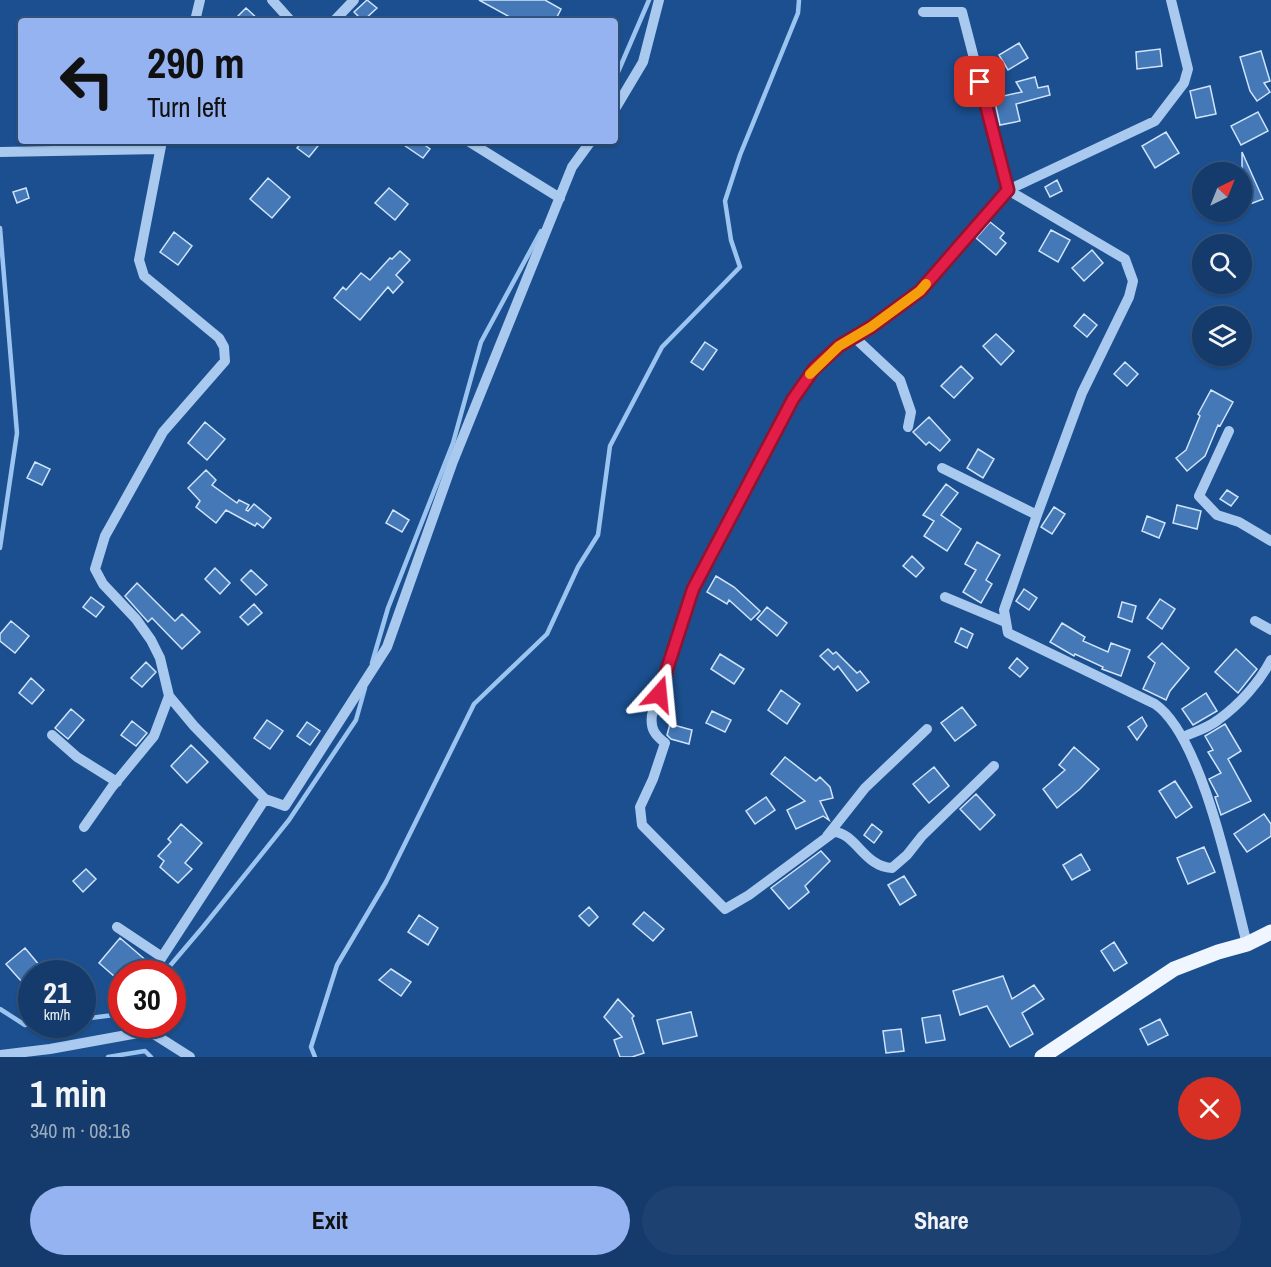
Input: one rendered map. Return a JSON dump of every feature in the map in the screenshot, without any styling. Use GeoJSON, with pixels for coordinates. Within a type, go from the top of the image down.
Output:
{"type":"FeatureCollection","features":[{"type":"Feature","properties":{"kind":"main road"},"geometry":{"type":"LineString","coordinates":[[1042,1057],[1174,969],[1218,952],[1247,944],[1271,932]]}},
{"type":"Feature","properties":{"kind":"street"},"geometry":{"type":"LineString","coordinates":[[196,18],[200,0]]}},
{"type":"Feature","properties":{"kind":"street"},"geometry":{"type":"LineString","coordinates":[[337,18],[354,0]]}},
{"type":"Feature","properties":{"kind":"street"},"geometry":{"type":"LineString","coordinates":[[618,103],[643,62],[659,0]]}},
{"type":"Feature","properties":{"kind":"street"},"geometry":{"type":"LineString","coordinates":[[994,766],[892,868],[877,865],[843,834],[834,832],[749,895],[725,909],[642,825],[640,807],[653,779],[665,743],[656,736],[651,725],[652,716],[693,589],[793,399],[814,369],[839,346],[920,291],[1008,190],[1155,121],[1184,83],[1188,69],[1171,0]]}},
{"type":"Feature","properties":{"kind":"street"},"geometry":{"type":"LineString","coordinates":[[276,1],[289,18]]}},
{"type":"Feature","properties":{"kind":"street"},"geometry":{"type":"LineString","coordinates":[[923,12],[962,12],[1008,190],[1125,259],[1133,281],[1129,297],[1082,393],[1037,515],[1004,610],[1008,633],[1155,704],[1165,711],[1183,737],[1218,831],[1247,944]]}},
{"type":"Feature","properties":{"kind":"street"},"geometry":{"type":"LineString","coordinates":[[473,144],[560,198]]}},
{"type":"Feature","properties":{"kind":"street"},"geometry":{"type":"LineString","coordinates":[[0,152],[161,145],[139,260],[140,269],[144,276],[219,338],[224,347],[225,361],[163,432],[105,536],[95,569],[103,584],[136,619],[151,640],[160,658],[169,696],[194,726],[265,799],[285,806],[387,647],[452,464],[572,167],[589,144]]}},
{"type":"Feature","properties":{"kind":"street"},"geometry":{"type":"LineString","coordinates":[[854,337],[900,380],[910,412],[908,427]]}},
{"type":"Feature","properties":{"kind":"street"},"geometry":{"type":"LineString","coordinates":[[1229,431],[1199,496],[1217,514],[1239,522],[1271,541]]}},
{"type":"Feature","properties":{"kind":"street"},"geometry":{"type":"LineString","coordinates":[[942,468],[1037,515]]}},
{"type":"Feature","properties":{"kind":"street"},"geometry":{"type":"LineString","coordinates":[[945,597],[1005,622]]}},
{"type":"Feature","properties":{"kind":"street"},"geometry":{"type":"LineString","coordinates":[[1255,621],[1271,630]]}},
{"type":"Feature","properties":{"kind":"street"},"geometry":{"type":"LineString","coordinates":[[1183,737],[1217,721],[1247,693],[1264,673],[1271,660]]}},
{"type":"Feature","properties":{"kind":"street"},"geometry":{"type":"LineString","coordinates":[[84,827],[154,736],[169,696]]}},
{"type":"Feature","properties":{"kind":"street"},"geometry":{"type":"LineString","coordinates":[[827,836],[865,788],[927,729]]}},
{"type":"Feature","properties":{"kind":"street"},"geometry":{"type":"LineString","coordinates":[[52,735],[77,758],[117,782]]}},
{"type":"Feature","properties":{"kind":"street"},"geometry":{"type":"LineString","coordinates":[[160,960],[265,799]]}},
{"type":"Feature","properties":{"kind":"street"},"geometry":{"type":"LineString","coordinates":[[117,927],[162,957]]}},
{"type":"Feature","properties":{"kind":"street"},"geometry":{"type":"LineString","coordinates":[[0,1055],[50,1049],[108,1036]]}},
{"type":"Feature","properties":{"kind":"street"},"geometry":{"type":"LineString","coordinates":[[160,1038],[190,1057]]}},
{"type":"Feature","properties":{"kind":"building"},"geometry":{"type":"Polygon","coordinates":[[[367,0],[377,8],[366,18],[360,18],[354,12],[367,0]]]}},
{"type":"Feature","properties":{"kind":"building"},"geometry":{"type":"Polygon","coordinates":[[[479,0],[545,0],[561,9],[556,18],[512,18],[479,0]]]}},
{"type":"Feature","properties":{"kind":"building"},"geometry":{"type":"Polygon","coordinates":[[[246,8],[257,18],[236,18],[246,8]]]}},
{"type":"Feature","properties":{"kind":"building"},"geometry":{"type":"Polygon","coordinates":[[[1019,43],[1028,58],[1008,70],[999,55],[1019,43]]]}},
{"type":"Feature","properties":{"kind":"building"},"geometry":{"type":"Polygon","coordinates":[[[1160,49],[1162,66],[1137,69],[1136,52],[1160,49]]]}},
{"type":"Feature","properties":{"kind":"building"},"geometry":{"type":"Polygon","coordinates":[[[1261,51],[1270,81],[1264,83],[1270,92],[1257,101],[1250,91],[1240,57],[1261,51]]]}},
{"type":"Feature","properties":{"kind":"building"},"geometry":{"type":"Polygon","coordinates":[[[1035,77],[1038,88],[1048,86],[1050,95],[1016,104],[1020,121],[1000,125],[994,98],[1022,92],[1016,82],[1035,77]]]}},
{"type":"Feature","properties":{"kind":"building"},"geometry":{"type":"Polygon","coordinates":[[[1210,86],[1216,114],[1196,118],[1190,91],[1210,86]]]}},
{"type":"Feature","properties":{"kind":"building"},"geometry":{"type":"Polygon","coordinates":[[[1258,112],[1268,131],[1241,145],[1231,126],[1258,112]]]}},
{"type":"Feature","properties":{"kind":"building"},"geometry":{"type":"Polygon","coordinates":[[[1166,132],[1179,153],[1155,168],[1142,146],[1166,132]]]}},
{"type":"Feature","properties":{"kind":"building"},"geometry":{"type":"Polygon","coordinates":[[[300,144],[320,144],[309,157],[297,148],[300,144]]]}},
{"type":"Feature","properties":{"kind":"building"},"geometry":{"type":"Polygon","coordinates":[[[402,144],[423,144],[430,149],[423,158],[402,144]]]}},
{"type":"Feature","properties":{"kind":"building"},"geometry":{"type":"Polygon","coordinates":[[[1252,174],[1263,199],[1252,203],[1252,174]]]}},
{"type":"Feature","properties":{"kind":"building"},"geometry":{"type":"Polygon","coordinates":[[[268,178],[290,197],[272,218],[250,199],[268,178]]]}},
{"type":"Feature","properties":{"kind":"building"},"geometry":{"type":"Polygon","coordinates":[[[1057,180],[1062,191],[1050,197],[1045,187],[1057,180]]]}},
{"type":"Feature","properties":{"kind":"building"},"geometry":{"type":"Polygon","coordinates":[[[26,188],[29,198],[17,203],[13,192],[26,188]]]}},
{"type":"Feature","properties":{"kind":"building"},"geometry":{"type":"Polygon","coordinates":[[[389,188],[408,204],[395,220],[375,203],[389,188]]]}},
{"type":"Feature","properties":{"kind":"building"},"geometry":{"type":"Polygon","coordinates":[[[990,222],[1004,233],[1000,238],[1006,243],[996,255],[976,238],[990,222]]]}},
{"type":"Feature","properties":{"kind":"building"},"geometry":{"type":"Polygon","coordinates":[[[1051,230],[1070,240],[1058,262],[1039,251],[1051,230]]]}},
{"type":"Feature","properties":{"kind":"building"},"geometry":{"type":"Polygon","coordinates":[[[174,232],[192,246],[178,265],[160,252],[174,232]]]}},
{"type":"Feature","properties":{"kind":"building"},"geometry":{"type":"Polygon","coordinates":[[[1092,250],[1103,263],[1084,281],[1072,268],[1092,250]]]}},
{"type":"Feature","properties":{"kind":"building"},"geometry":{"type":"Polygon","coordinates":[[[400,251],[410,260],[396,275],[403,282],[393,293],[388,287],[360,320],[334,298],[343,287],[346,290],[361,273],[370,280],[390,258],[392,259],[400,251]]]}},
{"type":"Feature","properties":{"kind":"building"},"geometry":{"type":"Polygon","coordinates":[[[1084,314],[1097,325],[1087,337],[1074,326],[1084,314]]]}},
{"type":"Feature","properties":{"kind":"building"},"geometry":{"type":"Polygon","coordinates":[[[996,334],[1014,351],[1001,365],[983,346],[996,334]]]}},
{"type":"Feature","properties":{"kind":"building"},"geometry":{"type":"Polygon","coordinates":[[[705,342],[717,350],[703,370],[691,362],[705,342]]]}},
{"type":"Feature","properties":{"kind":"building"},"geometry":{"type":"Polygon","coordinates":[[[1125,362],[1138,374],[1127,386],[1114,374],[1125,362]]]}},
{"type":"Feature","properties":{"kind":"building"},"geometry":{"type":"Polygon","coordinates":[[[961,366],[973,378],[954,398],[941,386],[961,366]]]}},
{"type":"Feature","properties":{"kind":"building"},"geometry":{"type":"Polygon","coordinates":[[[1211,390],[1233,402],[1220,426],[1218,425],[1205,456],[1187,471],[1176,458],[1186,450],[1200,416],[1198,414],[1211,390]]]}},
{"type":"Feature","properties":{"kind":"building"},"geometry":{"type":"Polygon","coordinates":[[[929,417],[950,440],[940,451],[929,442],[926,445],[913,432],[929,417]]]}},
{"type":"Feature","properties":{"kind":"building"},"geometry":{"type":"Polygon","coordinates":[[[205,422],[225,439],[207,460],[188,443],[205,422]]]}},
{"type":"Feature","properties":{"kind":"building"},"geometry":{"type":"Polygon","coordinates":[[[978,449],[994,459],[983,478],[967,468],[978,449]]]}},
{"type":"Feature","properties":{"kind":"building"},"geometry":{"type":"Polygon","coordinates":[[[35,462],[50,469],[42,485],[27,478],[35,462]]]}},
{"type":"Feature","properties":{"kind":"building"},"geometry":{"type":"Polygon","coordinates":[[[206,470],[216,480],[212,485],[237,503],[239,500],[249,505],[246,510],[248,511],[254,504],[271,518],[263,528],[257,523],[255,526],[226,510],[216,523],[196,507],[200,501],[188,488],[206,470]]]}},
{"type":"Feature","properties":{"kind":"building"},"geometry":{"type":"Polygon","coordinates":[[[946,484],[958,493],[941,515],[961,529],[947,551],[924,536],[934,521],[923,515],[946,484]]]}},
{"type":"Feature","properties":{"kind":"building"},"geometry":{"type":"Polygon","coordinates":[[[1227,490],[1238,497],[1231,506],[1220,499],[1227,490]]]}},
{"type":"Feature","properties":{"kind":"building"},"geometry":{"type":"Polygon","coordinates":[[[1177,505],[1201,511],[1197,529],[1173,523],[1177,505]]]}},
{"type":"Feature","properties":{"kind":"building"},"geometry":{"type":"Polygon","coordinates":[[[1054,507],[1065,514],[1052,534],[1041,527],[1054,507]]]}},
{"type":"Feature","properties":{"kind":"building"},"geometry":{"type":"Polygon","coordinates":[[[393,510],[409,520],[402,532],[386,523],[393,510]]]}},
{"type":"Feature","properties":{"kind":"building"},"geometry":{"type":"Polygon","coordinates":[[[1147,516],[1165,523],[1159,538],[1142,531],[1147,516]]]}},
{"type":"Feature","properties":{"kind":"building"},"geometry":{"type":"Polygon","coordinates":[[[977,542],[1000,555],[986,580],[992,584],[981,603],[963,592],[976,570],[965,564],[977,542]]]}},
{"type":"Feature","properties":{"kind":"building"},"geometry":{"type":"Polygon","coordinates":[[[912,556],[924,568],[916,577],[903,566],[912,556]]]}},
{"type":"Feature","properties":{"kind":"building"},"geometry":{"type":"Polygon","coordinates":[[[215,568],[230,583],[220,594],[205,579],[215,568]]]}},
{"type":"Feature","properties":{"kind":"building"},"geometry":{"type":"Polygon","coordinates":[[[251,570],[267,585],[256,595],[241,580],[251,570]]]}},
{"type":"Feature","properties":{"kind":"building"},"geometry":{"type":"Polygon","coordinates":[[[716,576],[734,587],[760,611],[751,620],[729,600],[727,604],[707,592],[716,576]]]}},
{"type":"Feature","properties":{"kind":"building"},"geometry":{"type":"Polygon","coordinates":[[[137,583],[175,621],[182,614],[200,632],[182,649],[152,618],[148,622],[125,596],[137,583]]]}},
{"type":"Feature","properties":{"kind":"building"},"geometry":{"type":"Polygon","coordinates":[[[1024,589],[1037,598],[1029,610],[1016,601],[1024,589]]]}},
{"type":"Feature","properties":{"kind":"building"},"geometry":{"type":"Polygon","coordinates":[[[91,597],[104,607],[96,617],[83,607],[91,597]]]}},
{"type":"Feature","properties":{"kind":"building"},"geometry":{"type":"Polygon","coordinates":[[[1160,599],[1175,609],[1162,629],[1147,618],[1160,599]]]}},
{"type":"Feature","properties":{"kind":"building"},"geometry":{"type":"Polygon","coordinates":[[[1122,602],[1136,606],[1132,622],[1118,617],[1122,602]]]}},
{"type":"Feature","properties":{"kind":"building"},"geometry":{"type":"Polygon","coordinates":[[[254,604],[262,613],[248,625],[240,617],[254,604]]]}},
{"type":"Feature","properties":{"kind":"building"},"geometry":{"type":"Polygon","coordinates":[[[767,607],[787,623],[777,636],[757,619],[767,607]]]}},
{"type":"Feature","properties":{"kind":"building"},"geometry":{"type":"Polygon","coordinates":[[[11,621],[29,636],[15,653],[0,641],[0,634],[11,621]]]}},
{"type":"Feature","properties":{"kind":"building"},"geometry":{"type":"Polygon","coordinates":[[[1062,623],[1085,637],[1083,641],[1108,652],[1111,643],[1130,650],[1121,676],[1102,669],[1103,667],[1075,654],[1074,656],[1050,642],[1062,623]]]}},
{"type":"Feature","properties":{"kind":"building"},"geometry":{"type":"Polygon","coordinates":[[[961,628],[973,634],[967,648],[955,642],[961,628]]]}},
{"type":"Feature","properties":{"kind":"building"},"geometry":{"type":"Polygon","coordinates":[[[1162,643],[1189,668],[1170,691],[1166,700],[1143,689],[1155,663],[1148,657],[1162,643]]]}},
{"type":"Feature","properties":{"kind":"building"},"geometry":{"type":"Polygon","coordinates":[[[828,649],[833,654],[836,652],[857,673],[860,671],[869,682],[857,691],[838,666],[834,670],[820,656],[828,649]]]}},
{"type":"Feature","properties":{"kind":"building"},"geometry":{"type":"Polygon","coordinates":[[[1236,649],[1257,669],[1238,693],[1215,672],[1236,649]]]}},
{"type":"Feature","properties":{"kind":"building"},"geometry":{"type":"Polygon","coordinates":[[[720,654],[744,669],[734,684],[711,669],[720,654]]]}},
{"type":"Feature","properties":{"kind":"building"},"geometry":{"type":"Polygon","coordinates":[[[1017,658],[1028,668],[1020,677],[1009,668],[1017,658]]]}},
{"type":"Feature","properties":{"kind":"building"},"geometry":{"type":"Polygon","coordinates":[[[146,662],[156,672],[142,687],[131,678],[146,662]]]}},
{"type":"Feature","properties":{"kind":"building"},"geometry":{"type":"Polygon","coordinates":[[[31,678],[44,690],[32,704],[19,693],[31,678]]]}},
{"type":"Feature","properties":{"kind":"building"},"geometry":{"type":"Polygon","coordinates":[[[781,690],[800,704],[787,724],[768,710],[781,690]]]}},
{"type":"Feature","properties":{"kind":"building"},"geometry":{"type":"Polygon","coordinates":[[[1206,693],[1217,711],[1193,725],[1182,709],[1206,693]]]}},
{"type":"Feature","properties":{"kind":"building"},"geometry":{"type":"Polygon","coordinates":[[[962,707],[976,725],[955,741],[941,723],[962,707]]]}},
{"type":"Feature","properties":{"kind":"building"},"geometry":{"type":"Polygon","coordinates":[[[71,709],[84,720],[68,739],[55,728],[71,709]]]}},
{"type":"Feature","properties":{"kind":"building"},"geometry":{"type":"Polygon","coordinates":[[[712,711],[731,720],[725,732],[706,723],[712,711]]]}},
{"type":"Feature","properties":{"kind":"building"},"geometry":{"type":"Polygon","coordinates":[[[1142,717],[1147,726],[1137,740],[1128,727],[1142,717]]]}},
{"type":"Feature","properties":{"kind":"building"},"geometry":{"type":"Polygon","coordinates":[[[267,720],[283,731],[270,749],[254,738],[267,720]]]}},
{"type":"Feature","properties":{"kind":"building"},"geometry":{"type":"Polygon","coordinates":[[[132,721],[147,733],[136,746],[121,735],[132,721]]]}},
{"type":"Feature","properties":{"kind":"building"},"geometry":{"type":"Polygon","coordinates":[[[307,722],[320,731],[310,745],[297,736],[307,722]]]}},
{"type":"Feature","properties":{"kind":"building"},"geometry":{"type":"Polygon","coordinates":[[[670,724],[692,730],[689,744],[671,739],[667,735],[670,724]]]}},
{"type":"Feature","properties":{"kind":"building"},"geometry":{"type":"Polygon","coordinates":[[[1225,724],[1241,751],[1228,759],[1251,801],[1221,815],[1215,797],[1218,796],[1209,779],[1221,773],[1208,752],[1213,750],[1205,736],[1225,724]]]}},
{"type":"Feature","properties":{"kind":"building"},"geometry":{"type":"Polygon","coordinates":[[[191,745],[208,762],[187,783],[171,766],[191,745]]]}},
{"type":"Feature","properties":{"kind":"building"},"geometry":{"type":"Polygon","coordinates":[[[1074,747],[1099,769],[1057,808],[1043,789],[1065,770],[1059,765],[1074,747]]]}},
{"type":"Feature","properties":{"kind":"building"},"geometry":{"type":"Polygon","coordinates":[[[785,757],[816,781],[820,777],[830,787],[833,798],[820,801],[829,820],[823,816],[796,829],[787,810],[805,801],[771,774],[785,757]]]}},
{"type":"Feature","properties":{"kind":"building"},"geometry":{"type":"Polygon","coordinates":[[[934,767],[949,786],[929,803],[913,784],[934,767]]]}},
{"type":"Feature","properties":{"kind":"building"},"geometry":{"type":"Polygon","coordinates":[[[1175,781],[1192,807],[1176,818],[1159,791],[1175,781]]]}},
{"type":"Feature","properties":{"kind":"building"},"geometry":{"type":"Polygon","coordinates":[[[976,794],[995,815],[980,830],[960,809],[976,794]]]}},
{"type":"Feature","properties":{"kind":"building"},"geometry":{"type":"Polygon","coordinates":[[[766,797],[775,810],[755,824],[746,811],[766,797]]]}},
{"type":"Feature","properties":{"kind":"building"},"geometry":{"type":"Polygon","coordinates":[[[1264,814],[1271,824],[1271,836],[1247,852],[1234,834],[1264,814]]]}},
{"type":"Feature","properties":{"kind":"building"},"geometry":{"type":"Polygon","coordinates":[[[181,824],[202,843],[185,863],[192,869],[178,883],[160,867],[164,861],[158,856],[171,842],[168,839],[181,824]]]}},
{"type":"Feature","properties":{"kind":"building"},"geometry":{"type":"Polygon","coordinates":[[[872,824],[882,832],[874,843],[864,835],[872,824]]]}},
{"type":"Feature","properties":{"kind":"building"},"geometry":{"type":"Polygon","coordinates":[[[1204,847],[1215,872],[1188,884],[1177,858],[1204,847]]]}},
{"type":"Feature","properties":{"kind":"building"},"geometry":{"type":"Polygon","coordinates":[[[821,851],[830,861],[805,886],[809,892],[789,909],[771,888],[821,851]]]}},
{"type":"Feature","properties":{"kind":"building"},"geometry":{"type":"Polygon","coordinates":[[[1081,854],[1090,870],[1072,880],[1063,865],[1081,854]]]}},
{"type":"Feature","properties":{"kind":"building"},"geometry":{"type":"Polygon","coordinates":[[[86,869],[96,879],[83,892],[73,881],[86,869]]]}},
{"type":"Feature","properties":{"kind":"building"},"geometry":{"type":"Polygon","coordinates":[[[904,876],[916,895],[900,905],[888,885],[904,876]]]}},
{"type":"Feature","properties":{"kind":"building"},"geometry":{"type":"Polygon","coordinates":[[[589,907],[598,917],[589,926],[579,916],[589,907]]]}},
{"type":"Feature","properties":{"kind":"building"},"geometry":{"type":"Polygon","coordinates":[[[644,912],[664,929],[653,941],[633,924],[644,912]]]}},
{"type":"Feature","properties":{"kind":"building"},"geometry":{"type":"Polygon","coordinates":[[[419,915],[438,928],[428,945],[408,932],[419,915]]]}},
{"type":"Feature","properties":{"kind":"building"},"geometry":{"type":"Polygon","coordinates":[[[120,938],[146,960],[108,960],[108,971],[99,963],[120,938]]]}},
{"type":"Feature","properties":{"kind":"building"},"geometry":{"type":"Polygon","coordinates":[[[1114,942],[1127,963],[1114,971],[1101,951],[1114,942]]]}},
{"type":"Feature","properties":{"kind":"building"},"geometry":{"type":"Polygon","coordinates":[[[25,948],[35,960],[18,960],[18,978],[6,964],[25,948]]]}},
{"type":"Feature","properties":{"kind":"building"},"geometry":{"type":"Polygon","coordinates":[[[391,969],[411,982],[401,996],[379,980],[391,969]]]}},
{"type":"Feature","properties":{"kind":"building"},"geometry":{"type":"Polygon","coordinates":[[[1003,976],[1012,999],[1034,985],[1044,999],[1022,1013],[1033,1034],[1010,1047],[987,1006],[960,1015],[953,991],[1003,976]]]}},
{"type":"Feature","properties":{"kind":"building"},"geometry":{"type":"Polygon","coordinates":[[[618,999],[634,1016],[632,1018],[644,1053],[632,1057],[620,1057],[614,1040],[622,1037],[604,1017],[618,999]]]}},
{"type":"Feature","properties":{"kind":"building"},"geometry":{"type":"Polygon","coordinates":[[[691,1012],[697,1036],[663,1044],[657,1020],[691,1012]]]}},
{"type":"Feature","properties":{"kind":"building"},"geometry":{"type":"Polygon","coordinates":[[[940,1015],[945,1040],[926,1043],[922,1018],[940,1015]]]}},
{"type":"Feature","properties":{"kind":"building"},"geometry":{"type":"Polygon","coordinates":[[[1160,1019],[1168,1035],[1148,1045],[1140,1029],[1160,1019]]]}},
{"type":"Feature","properties":{"kind":"building"},"geometry":{"type":"Polygon","coordinates":[[[901,1029],[904,1051],[886,1053],[883,1031],[901,1029]]]}},
{"type":"Feature","properties":{"kind":"waterway"},"geometry":{"type":"LineString","coordinates":[[618,72],[649,0]]}},
{"type":"Feature","properties":{"kind":"waterway"},"geometry":{"type":"LineString","coordinates":[[315,1057],[311,1047],[337,965],[386,882],[474,704],[547,634],[578,567],[598,535],[610,446],[662,347],[740,267],[731,240],[725,201],[740,155],[798,13],[799,0]]}},
{"type":"Feature","properties":{"kind":"waterway"},"geometry":{"type":"LineString","coordinates":[[0,228],[17,433],[0,548]]}},
{"type":"Feature","properties":{"kind":"waterway"},"geometry":{"type":"LineString","coordinates":[[372,663],[388,608],[453,443],[481,342],[541,231]]}},
{"type":"Feature","properties":{"kind":"waterway"},"geometry":{"type":"LineString","coordinates":[[175,960],[289,820],[356,720],[365,688]]}},
{"type":"Feature","properties":{"kind":"waterway"},"geometry":{"type":"LineString","coordinates":[[0,1009],[18,1021]]}},
{"type":"Feature","properties":{"kind":"waterway"},"geometry":{"type":"LineString","coordinates":[[96,1017],[108,1016]]}},
{"type":"Feature","properties":{"kind":"waterway"},"geometry":{"type":"LineString","coordinates":[[108,1057],[145,1051],[151,1057]]}},
{"type":"Feature","properties":{"kind":"slow traffic"},"geometry":{"type":"LineString","coordinates":[[810,374],[839,346],[871,327],[920,291],[926,284]]}},
{"type":"Feature","properties":{"kind":"route"},"geometry":{"type":"LineString","coordinates":[[659,694],[693,589],[793,399],[814,369],[839,346],[871,327],[920,291],[1008,190],[980,82]]}}]}
